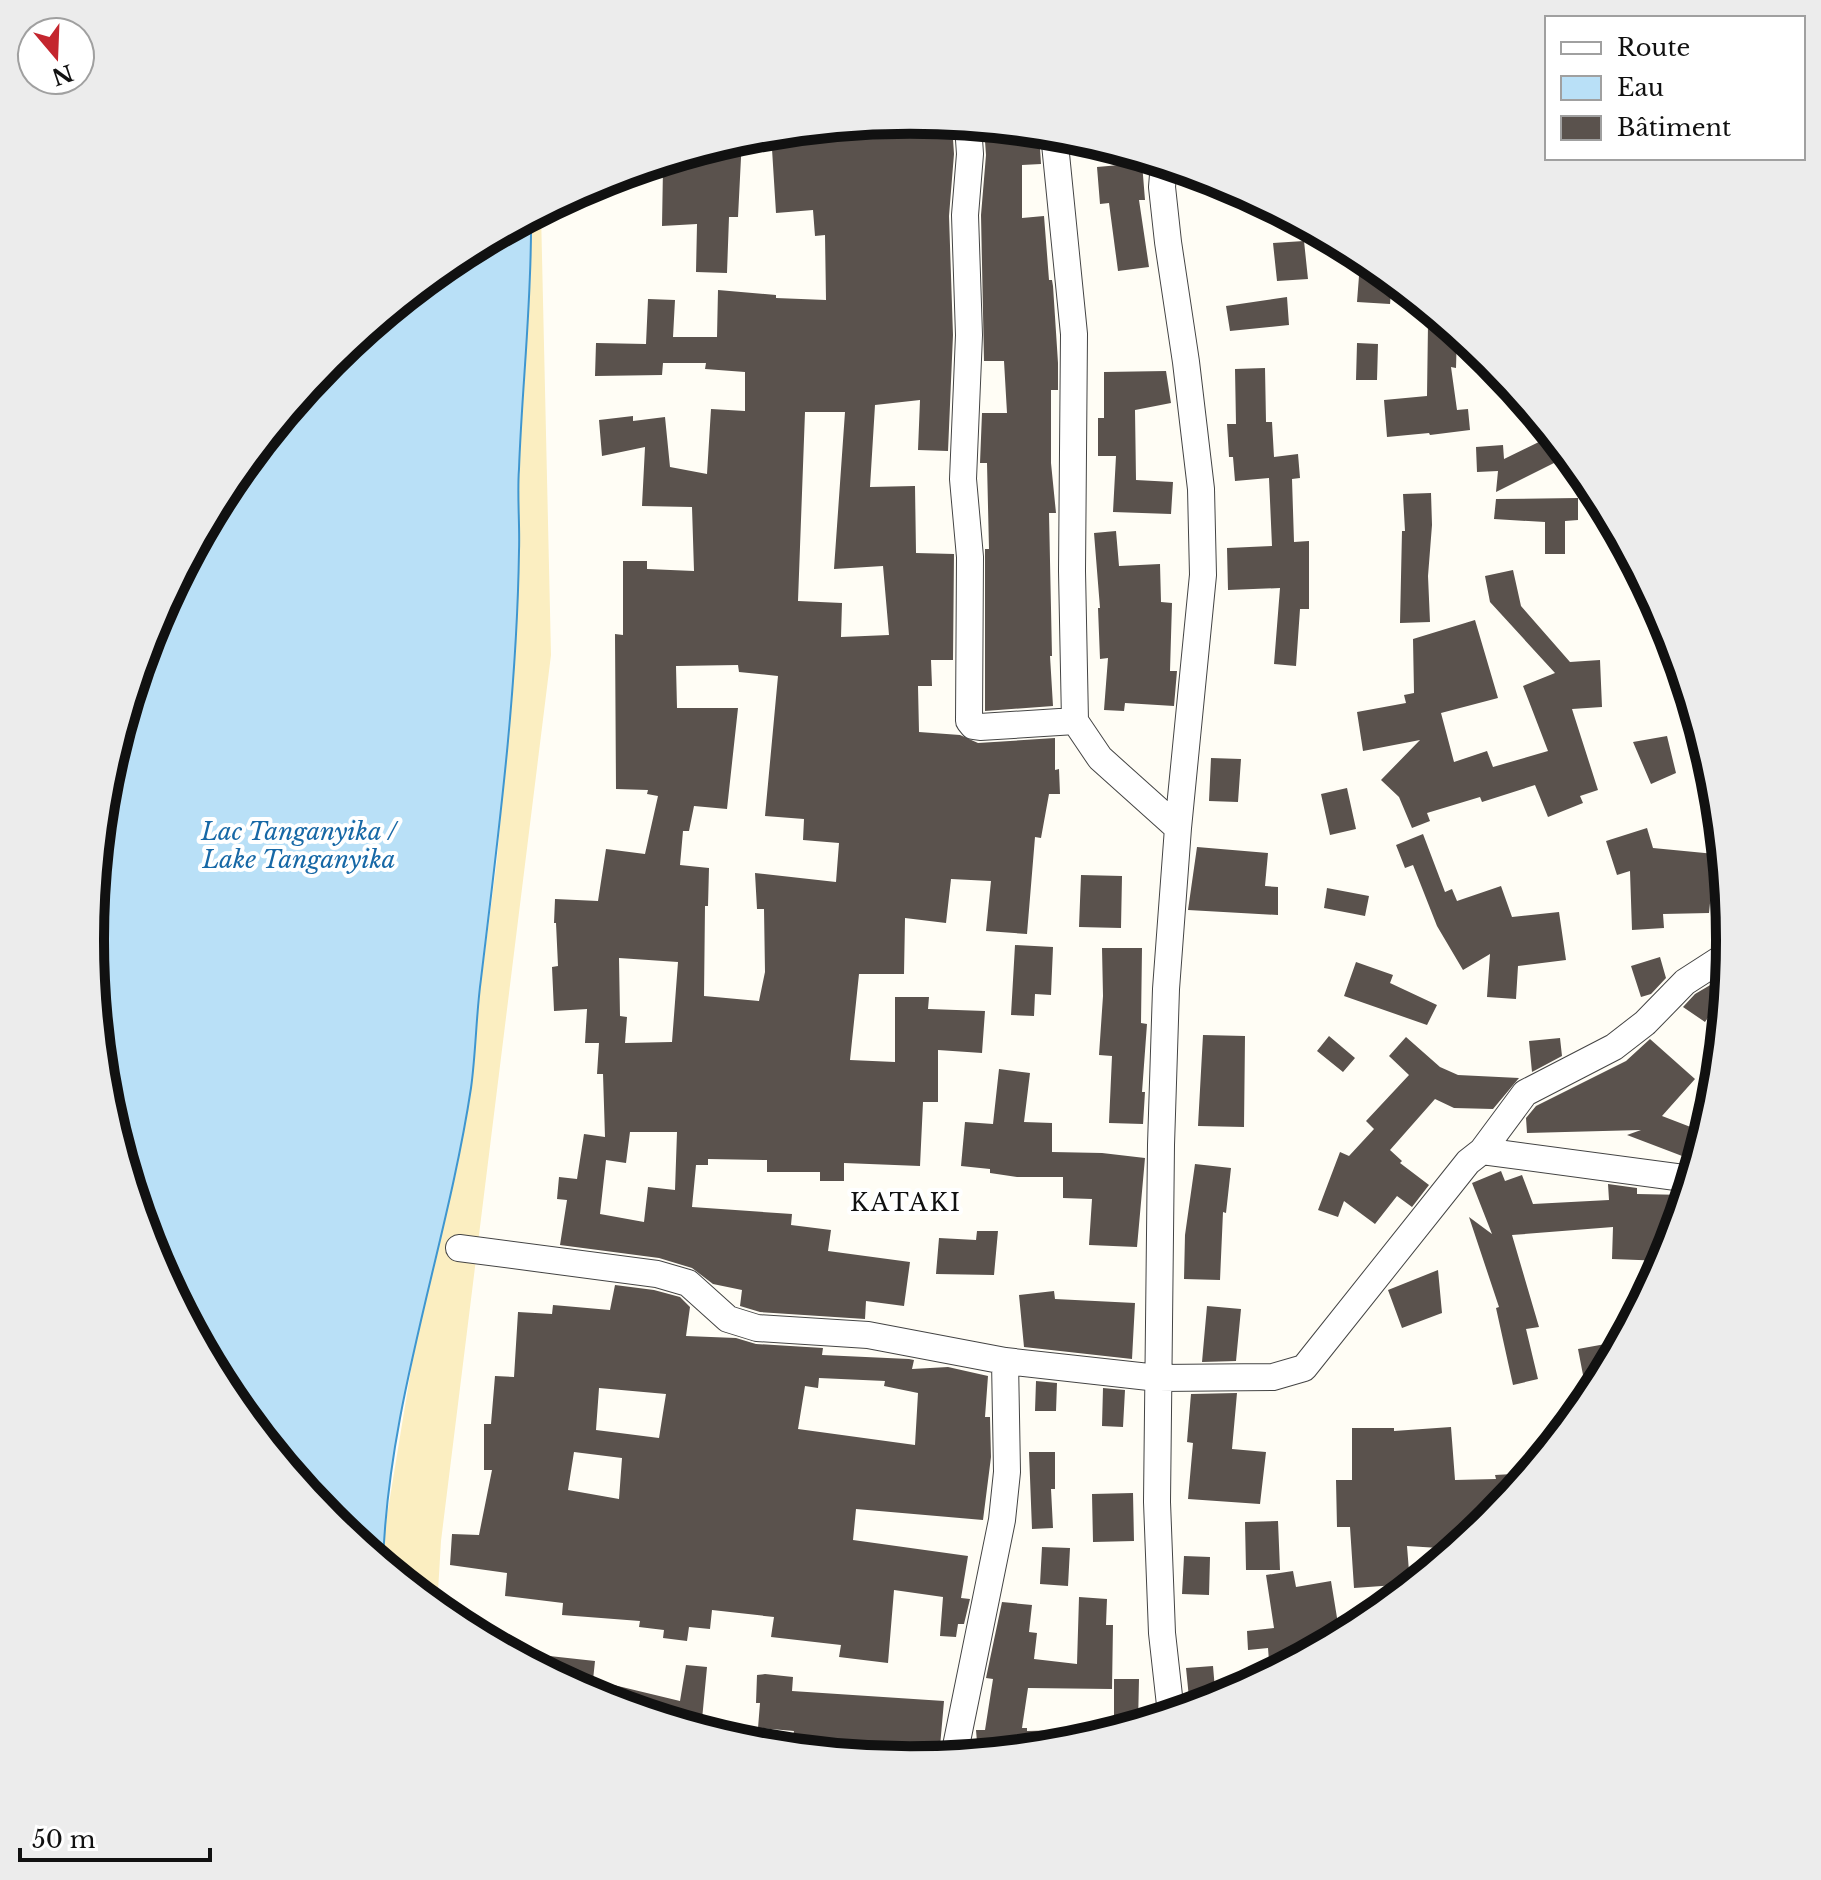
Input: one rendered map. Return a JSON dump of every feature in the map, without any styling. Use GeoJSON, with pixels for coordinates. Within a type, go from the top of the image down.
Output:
{"type":"FeatureCollection","features":[{"type":"Feature","properties":{"kind":"street"},"geometry":{"type":"LineString","coordinates":[[969,136],[965,215],[969,335],[963,479],[970,557],[969,721],[973,726],[980,727],[1075,721]]}},
{"type":"Feature","properties":{"kind":"street"},"geometry":{"type":"LineString","coordinates":[[1055,147],[1074,334],[1072,571],[1075,721],[1100,758],[1178,828]]}},
{"type":"Feature","properties":{"kind":"street"},"geometry":{"type":"LineString","coordinates":[[1163,174],[1168,242],[1201,489],[1203,575],[1178,828],[1165,1004],[1157,1502],[1162,1633],[1170,1704]]}},
{"type":"Feature","properties":{"kind":"street"},"geometry":{"type":"LineString","coordinates":[[459,1248],[657,1274],[688,1283],[728,1319],[757,1328],[868,1335],[1005,1361],[1158,1378],[1273,1377],[1304,1368],[1468,1162],[1482,1151],[1525,1093],[1614,1047],[1645,1023],[1685,982],[1716,962]]}},
{"type":"Feature","properties":{"kind":"street"},"geometry":{"type":"LineString","coordinates":[[1482,1151],[1681,1178]]}},
{"type":"Feature","properties":{"kind":"street"},"geometry":{"type":"LineString","coordinates":[[956,1745],[1002,1520],[1007,1472],[1005,1361]]}},
{"type":"Feature","properties":{"kind":"sand"},"geometry":{"type":"Polygon","coordinates":[[[541,224],[551,655],[441,1541],[438,1593],[383,1550],[384,1534],[417,1333],[458,1164],[471,1084],[497,860],[514,661],[521,406],[531,274],[531,229],[541,224]]]}},
{"type":"Feature","properties":{"kind":"water","name":"Lac Tanganyika / Lake Tanganyika"},"geometry":{"type":"Polygon","coordinates":[[[531,229],[518,479],[515,658],[473,1074],[461,1147],[395,1444],[384,1550],[340,1510],[271,1431],[212,1343],[165,1249],[131,1149],[111,1045],[104,940],[111,835],[131,731],[165,631],[187,583],[240,492],[304,408],[379,334],[462,269],[531,229]]]}},
{"type":"Feature","properties":{"kind":"building"},"geometry":{"type":"Polygon","coordinates":[[[858,135],[953,135],[949,216],[953,335],[948,451],[918,450],[920,400],[875,405],[870,487],[915,486],[916,553],[954,554],[953,660],[931,660],[932,686],[918,686],[919,732],[960,735],[978,743],[1055,738],[1055,770],[1059,769],[1060,794],[1049,794],[1041,838],[1035,837],[1027,934],[986,931],[991,881],[951,879],[946,923],[905,918],[904,974],[859,974],[850,1060],[895,1062],[895,997],[929,997],[928,1009],[985,1011],[982,1053],[938,1050],[938,1102],[923,1102],[920,1166],[844,1163],[844,1181],[820,1181],[820,1172],[767,1172],[767,1160],[708,1159],[708,1165],[696,1165],[692,1207],[792,1214],[791,1225],[831,1230],[828,1251],[910,1262],[904,1306],[866,1301],[865,1319],[760,1312],[740,1306],[742,1290],[713,1284],[692,1268],[659,1258],[560,1245],[567,1200],[557,1199],[559,1177],[577,1179],[584,1134],[605,1137],[603,1074],[597,1074],[599,1043],[585,1043],[587,1009],[554,1011],[552,967],[558,966],[555,899],[598,901],[606,849],[645,854],[658,796],[647,794],[648,790],[616,789],[615,634],[623,635],[623,561],[647,561],[647,569],[694,571],[692,507],[642,506],[645,447],[602,456],[599,420],[633,416],[633,421],[665,417],[670,467],[707,474],[711,409],[745,411],[745,372],[705,369],[706,363],[663,363],[662,375],[595,376],[596,343],[646,344],[648,299],[675,300],[673,337],[717,337],[718,290],[776,295],[776,298],[826,300],[825,235],[815,236],[813,210],[776,213],[772,146],[858,135]],[[805,412],[798,601],[842,603],[841,637],[889,635],[883,566],[834,569],[845,412],[805,412]],[[738,665],[676,666],[677,708],[738,708],[727,809],[694,806],[689,831],[683,831],[680,865],[709,868],[708,906],[705,906],[704,996],[759,1001],[765,972],[764,909],[757,909],[755,873],[836,882],[839,843],[803,840],[804,819],[765,816],[778,676],[739,672],[738,665]],[[619,958],[620,1016],[627,1017],[625,1043],[672,1042],[678,962],[619,958]],[[630,1132],[626,1163],[606,1160],[600,1214],[644,1222],[648,1187],[675,1190],[677,1132],[630,1132]]]}},
{"type":"Feature","properties":{"kind":"building"},"geometry":{"type":"Polygon","coordinates":[[[985,137],[1040,144],[1041,164],[1022,165],[1022,218],[1044,216],[1049,280],[1052,280],[1053,286],[1058,390],[1051,390],[1051,463],[1056,513],[1049,513],[1053,706],[985,711],[985,549],[989,549],[987,463],[980,463],[982,413],[1007,413],[1004,361],[984,361],[981,215],[985,137]]]}},
{"type":"Feature","properties":{"kind":"building"},"geometry":{"type":"Polygon","coordinates":[[[741,152],[738,217],[729,217],[727,273],[696,272],[697,224],[662,226],[663,172],[741,152]]]}},
{"type":"Feature","properties":{"kind":"building"},"geometry":{"type":"Polygon","coordinates":[[[1130,164],[1142,168],[1145,200],[1139,200],[1149,267],[1118,271],[1109,203],[1100,204],[1097,167],[1130,164]]]}},
{"type":"Feature","properties":{"kind":"building"},"geometry":{"type":"Polygon","coordinates":[[[1304,241],[1308,279],[1277,281],[1273,243],[1304,241]]]}},
{"type":"Feature","properties":{"kind":"building"},"geometry":{"type":"Polygon","coordinates":[[[1360,269],[1391,293],[1390,304],[1357,302],[1360,269]]]}},
{"type":"Feature","properties":{"kind":"building"},"geometry":{"type":"Polygon","coordinates":[[[1287,297],[1289,325],[1230,331],[1226,306],[1287,297]]]}},
{"type":"Feature","properties":{"kind":"building"},"geometry":{"type":"Polygon","coordinates":[[[1428,324],[1457,347],[1456,368],[1451,367],[1457,410],[1468,409],[1470,430],[1387,437],[1384,400],[1427,396],[1428,324]]]}},
{"type":"Feature","properties":{"kind":"building"},"geometry":{"type":"Polygon","coordinates":[[[1357,343],[1378,344],[1377,380],[1356,380],[1357,343]]]}},
{"type":"Feature","properties":{"kind":"building"},"geometry":{"type":"Polygon","coordinates":[[[1265,368],[1266,422],[1272,422],[1274,457],[1298,454],[1300,478],[1292,479],[1294,542],[1309,541],[1309,609],[1300,609],[1296,666],[1274,664],[1280,588],[1228,590],[1227,548],[1272,546],[1269,478],[1235,481],[1233,457],[1229,457],[1227,424],[1236,424],[1235,369],[1265,368]]]}},
{"type":"Feature","properties":{"kind":"building"},"geometry":{"type":"Polygon","coordinates":[[[1166,371],[1171,403],[1135,410],[1136,480],[1173,482],[1171,514],[1113,512],[1116,456],[1098,456],[1098,418],[1104,418],[1104,372],[1166,371]]]}},
{"type":"Feature","properties":{"kind":"building"},"geometry":{"type":"Polygon","coordinates":[[[1543,440],[1556,462],[1496,492],[1498,471],[1477,472],[1476,447],[1503,445],[1504,459],[1543,440]]]}},
{"type":"Feature","properties":{"kind":"building"},"geometry":{"type":"Polygon","coordinates":[[[1431,493],[1430,622],[1400,623],[1402,531],[1405,531],[1403,494],[1431,493]]]}},
{"type":"Feature","properties":{"kind":"building"},"geometry":{"type":"Polygon","coordinates":[[[1578,498],[1578,520],[1565,521],[1565,554],[1545,554],[1545,522],[1494,519],[1496,499],[1578,498]]]}},
{"type":"Feature","properties":{"kind":"building"},"geometry":{"type":"Polygon","coordinates":[[[1116,531],[1119,566],[1160,564],[1161,602],[1172,603],[1170,671],[1177,671],[1174,706],[1125,703],[1124,711],[1104,710],[1108,658],[1100,659],[1100,608],[1094,533],[1116,531]]]}},
{"type":"Feature","properties":{"kind":"building"},"geometry":{"type":"Polygon","coordinates":[[[1513,570],[1521,606],[1570,662],[1600,660],[1602,707],[1572,709],[1598,790],[1580,796],[1583,803],[1548,817],[1535,785],[1482,802],[1480,797],[1427,813],[1430,821],[1412,828],[1399,797],[1381,780],[1420,740],[1363,751],[1357,712],[1406,703],[1404,695],[1414,693],[1413,639],[1475,620],[1498,698],[1441,713],[1454,762],[1487,751],[1493,767],[1548,751],[1523,686],[1555,673],[1490,602],[1485,576],[1513,570]]]}},
{"type":"Feature","properties":{"kind":"building"},"geometry":{"type":"Polygon","coordinates":[[[1667,736],[1676,773],[1651,784],[1633,742],[1667,736]]]}},
{"type":"Feature","properties":{"kind":"building"},"geometry":{"type":"Polygon","coordinates":[[[1211,758],[1241,759],[1238,802],[1209,801],[1211,758]]]}},
{"type":"Feature","properties":{"kind":"building"},"geometry":{"type":"Polygon","coordinates":[[[1347,788],[1356,829],[1330,835],[1321,794],[1347,788]]]}},
{"type":"Feature","properties":{"kind":"building"},"geometry":{"type":"Polygon","coordinates":[[[1647,828],[1653,848],[1712,854],[1709,913],[1663,914],[1664,928],[1632,930],[1630,871],[1617,875],[1606,841],[1647,828]]]}},
{"type":"Feature","properties":{"kind":"building"},"geometry":{"type":"Polygon","coordinates":[[[1423,834],[1445,892],[1452,889],[1457,901],[1501,886],[1512,917],[1559,912],[1566,960],[1518,966],[1516,999],[1487,997],[1490,954],[1463,970],[1437,926],[1413,865],[1405,868],[1396,845],[1423,834]]]}},
{"type":"Feature","properties":{"kind":"building"},"geometry":{"type":"Polygon","coordinates":[[[1197,847],[1268,853],[1265,886],[1278,887],[1278,915],[1188,910],[1197,847]]]}},
{"type":"Feature","properties":{"kind":"building"},"geometry":{"type":"Polygon","coordinates":[[[1081,875],[1122,876],[1121,928],[1079,927],[1081,875]]]}},
{"type":"Feature","properties":{"kind":"building"},"geometry":{"type":"Polygon","coordinates":[[[1327,888],[1369,896],[1365,916],[1324,908],[1327,888]]]}},
{"type":"Feature","properties":{"kind":"building"},"geometry":{"type":"Polygon","coordinates":[[[1015,945],[1053,947],[1051,995],[1035,994],[1034,1016],[1011,1015],[1015,945]]]}},
{"type":"Feature","properties":{"kind":"building"},"geometry":{"type":"Polygon","coordinates":[[[1102,948],[1142,948],[1141,1023],[1147,1024],[1143,1124],[1109,1123],[1112,1056],[1099,1055],[1102,948]]]}},
{"type":"Feature","properties":{"kind":"building"},"geometry":{"type":"Polygon","coordinates":[[[1660,957],[1666,978],[1651,994],[1641,997],[1631,966],[1660,957]]]}},
{"type":"Feature","properties":{"kind":"building"},"geometry":{"type":"Polygon","coordinates":[[[1356,962],[1393,975],[1390,983],[1437,1005],[1427,1025],[1344,996],[1356,962]]]}},
{"type":"Feature","properties":{"kind":"building"},"geometry":{"type":"Polygon","coordinates":[[[1712,984],[1715,986],[1713,1010],[1705,1022],[1683,1007],[1695,994],[1712,984]]]}},
{"type":"Feature","properties":{"kind":"building"},"geometry":{"type":"Polygon","coordinates":[[[1203,1035],[1245,1036],[1244,1127],[1198,1126],[1203,1035]]]}},
{"type":"Feature","properties":{"kind":"building"},"geometry":{"type":"Polygon","coordinates":[[[1329,1036],[1355,1058],[1343,1072],[1317,1051],[1329,1036]]]}},
{"type":"Feature","properties":{"kind":"building"},"geometry":{"type":"Polygon","coordinates":[[[1406,1037],[1440,1067],[1458,1075],[1519,1078],[1493,1109],[1454,1108],[1435,1099],[1390,1150],[1402,1161],[1400,1163],[1429,1185],[1412,1207],[1397,1196],[1375,1224],[1344,1201],[1338,1217],[1318,1210],[1340,1152],[1349,1156],[1374,1129],[1366,1121],[1409,1075],[1389,1056],[1406,1037]]]}},
{"type":"Feature","properties":{"kind":"building"},"geometry":{"type":"Polygon","coordinates":[[[1560,1038],[1562,1056],[1532,1072],[1529,1041],[1560,1038]]]}},
{"type":"Feature","properties":{"kind":"building"},"geometry":{"type":"Polygon","coordinates":[[[1650,1039],[1695,1079],[1662,1116],[1695,1129],[1687,1158],[1627,1135],[1641,1130],[1527,1133],[1526,1118],[1536,1106],[1626,1061],[1650,1039]]]}},
{"type":"Feature","properties":{"kind":"building"},"geometry":{"type":"Polygon","coordinates":[[[999,1069],[1030,1073],[1024,1122],[1052,1123],[1052,1152],[1145,1158],[1137,1247],[1089,1245],[1092,1199],[1063,1198],[1063,1177],[1017,1177],[990,1173],[990,1169],[961,1166],[965,1122],[993,1124],[999,1069]]]}},
{"type":"Feature","properties":{"kind":"building"},"geometry":{"type":"Polygon","coordinates":[[[1195,1164],[1231,1168],[1226,1213],[1223,1212],[1220,1280],[1184,1279],[1185,1235],[1195,1164]]]}},
{"type":"Feature","properties":{"kind":"building"},"geometry":{"type":"Polygon","coordinates":[[[1501,1171],[1505,1181],[1522,1175],[1533,1204],[1609,1200],[1608,1184],[1637,1188],[1637,1194],[1675,1195],[1651,1260],[1612,1259],[1613,1227],[1512,1235],[1539,1327],[1526,1329],[1538,1379],[1513,1385],[1496,1308],[1499,1307],[1469,1217],[1492,1234],[1472,1183],[1501,1171]]]}},
{"type":"Feature","properties":{"kind":"building"},"geometry":{"type":"Polygon","coordinates":[[[977,1231],[998,1231],[994,1275],[936,1274],[939,1238],[976,1240],[977,1231]]]}},
{"type":"Feature","properties":{"kind":"building"},"geometry":{"type":"Polygon","coordinates":[[[1438,1270],[1442,1313],[1402,1328],[1388,1290],[1438,1270]]]}},
{"type":"Feature","properties":{"kind":"building"},"geometry":{"type":"Polygon","coordinates":[[[615,1285],[654,1290],[680,1297],[690,1307],[686,1336],[823,1348],[822,1355],[909,1359],[914,1360],[912,1369],[948,1367],[988,1376],[985,1417],[990,1417],[991,1457],[983,1520],[856,1509],[853,1540],[968,1556],[961,1598],[970,1599],[964,1624],[958,1624],[956,1637],[940,1636],[943,1597],[894,1590],[888,1663],[839,1657],[841,1645],[771,1637],[774,1617],[712,1610],[710,1629],[689,1627],[687,1641],[663,1638],[664,1630],[639,1627],[640,1621],[562,1615],[563,1603],[505,1596],[507,1573],[450,1565],[452,1534],[479,1535],[492,1470],[484,1470],[484,1424],[491,1424],[495,1376],[514,1377],[518,1312],[552,1314],[553,1305],[610,1310],[615,1285]],[[819,1378],[818,1388],[805,1386],[798,1429],[915,1445],[918,1393],[884,1386],[885,1381],[819,1378]],[[599,1388],[596,1430],[659,1438],[666,1394],[599,1388]],[[574,1452],[568,1490],[619,1499],[622,1458],[574,1452]]]}},
{"type":"Feature","properties":{"kind":"building"},"geometry":{"type":"Polygon","coordinates":[[[1054,1291],[1055,1299],[1135,1303],[1132,1359],[1024,1347],[1019,1295],[1054,1291]]]}},
{"type":"Feature","properties":{"kind":"building"},"geometry":{"type":"Polygon","coordinates":[[[1207,1306],[1241,1309],[1236,1361],[1202,1362],[1207,1306]]]}},
{"type":"Feature","properties":{"kind":"building"},"geometry":{"type":"Polygon","coordinates":[[[1609,1343],[1586,1380],[1584,1380],[1578,1349],[1609,1343]]]}},
{"type":"Feature","properties":{"kind":"building"},"geometry":{"type":"Polygon","coordinates":[[[1036,1381],[1057,1383],[1056,1411],[1035,1411],[1036,1381]]]}},
{"type":"Feature","properties":{"kind":"building"},"geometry":{"type":"Polygon","coordinates":[[[1103,1388],[1125,1390],[1123,1427],[1102,1426],[1103,1388]]]}},
{"type":"Feature","properties":{"kind":"building"},"geometry":{"type":"Polygon","coordinates":[[[1237,1393],[1232,1449],[1266,1452],[1260,1504],[1188,1499],[1193,1443],[1187,1442],[1191,1394],[1237,1393]]]}},
{"type":"Feature","properties":{"kind":"building"},"geometry":{"type":"Polygon","coordinates":[[[1451,1427],[1455,1480],[1496,1479],[1495,1475],[1515,1474],[1440,1548],[1407,1546],[1409,1573],[1394,1585],[1354,1588],[1350,1527],[1337,1527],[1336,1480],[1352,1480],[1352,1428],[1394,1428],[1394,1431],[1451,1427]]]}},
{"type":"Feature","properties":{"kind":"building"},"geometry":{"type":"Polygon","coordinates":[[[1029,1452],[1055,1452],[1055,1489],[1051,1489],[1053,1528],[1032,1529],[1029,1452]]]}},
{"type":"Feature","properties":{"kind":"building"},"geometry":{"type":"Polygon","coordinates":[[[1133,1493],[1134,1541],[1093,1542],[1092,1494],[1133,1493]]]}},
{"type":"Feature","properties":{"kind":"building"},"geometry":{"type":"Polygon","coordinates":[[[1278,1521],[1280,1570],[1246,1570],[1245,1522],[1278,1521]]]}},
{"type":"Feature","properties":{"kind":"building"},"geometry":{"type":"Polygon","coordinates":[[[1042,1547],[1070,1548],[1068,1586],[1040,1584],[1042,1547]]]}},
{"type":"Feature","properties":{"kind":"building"},"geometry":{"type":"Polygon","coordinates":[[[1184,1556],[1210,1557],[1209,1595],[1182,1594],[1184,1556]]]}},
{"type":"Feature","properties":{"kind":"building"},"geometry":{"type":"Polygon","coordinates":[[[1293,1571],[1296,1587],[1331,1581],[1338,1624],[1269,1662],[1268,1648],[1248,1650],[1247,1631],[1274,1628],[1266,1575],[1293,1571]]]}},
{"type":"Feature","properties":{"kind":"building"},"geometry":{"type":"Polygon","coordinates":[[[1079,1597],[1107,1599],[1106,1625],[1113,1625],[1112,1689],[1028,1688],[1022,1728],[1027,1728],[1027,1731],[1066,1731],[977,1744],[976,1730],[985,1730],[993,1679],[986,1678],[1002,1602],[1032,1605],[1029,1632],[1037,1633],[1034,1659],[1077,1664],[1079,1597]]]}},
{"type":"Feature","properties":{"kind":"building"},"geometry":{"type":"Polygon","coordinates":[[[539,1655],[595,1661],[593,1680],[680,1701],[686,1665],[707,1667],[702,1719],[602,1685],[539,1655]]]}},
{"type":"Feature","properties":{"kind":"building"},"geometry":{"type":"Polygon","coordinates":[[[1213,1666],[1215,1687],[1189,1697],[1186,1668],[1213,1666]]]}},
{"type":"Feature","properties":{"kind":"building"},"geometry":{"type":"Polygon","coordinates":[[[757,1675],[793,1677],[792,1691],[944,1701],[940,1745],[858,1745],[805,1740],[793,1738],[794,1731],[758,1728],[760,1703],[756,1703],[757,1675]]]}},
{"type":"Feature","properties":{"kind":"building"},"geometry":{"type":"Polygon","coordinates":[[[1114,1679],[1139,1679],[1138,1713],[1114,1720],[1114,1679]]]}},
{"type":"Feature","properties":{"kind":"district","name":"KATAKI"},"geometry":{"type":"Point","coordinates":[906,1202]}}]}
